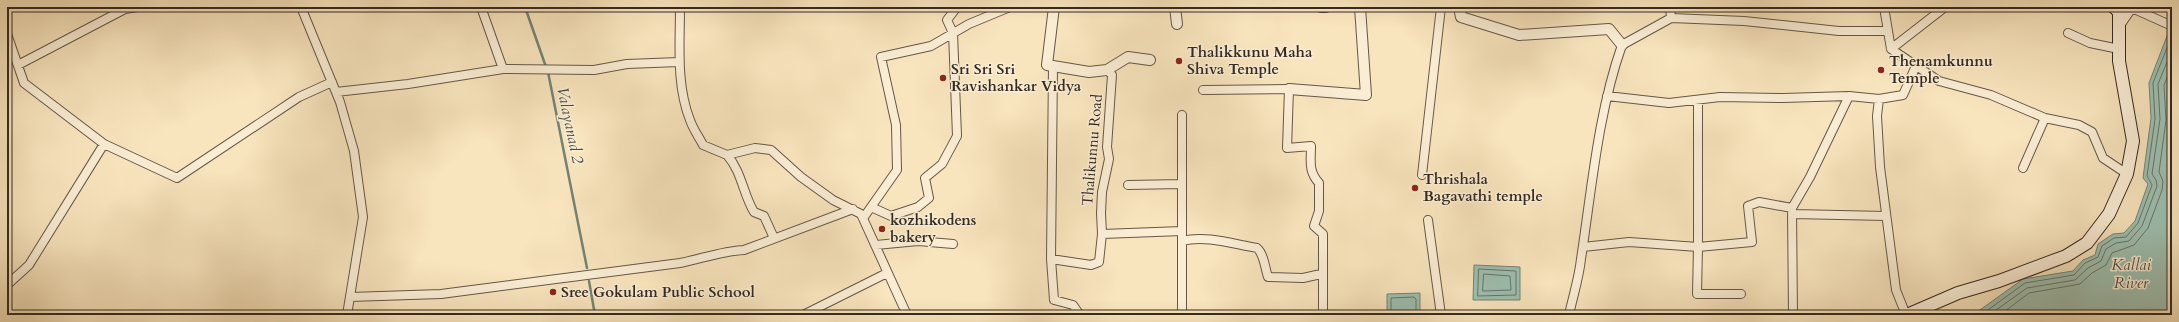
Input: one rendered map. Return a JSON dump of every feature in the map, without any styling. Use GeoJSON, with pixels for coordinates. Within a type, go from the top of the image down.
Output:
{"type":"FeatureCollection","features":[{"type":"Feature","properties":{"kind":"main road"},"geometry":{"type":"LineString","coordinates":[[1906,315],[1958,293],[1999,281],[2066,256],[2087,243],[2109,214],[2126,174],[2133,141],[2119,61],[2119,12],[2114,7]]}},
{"type":"Feature","properties":{"kind":"street"},"geometry":{"type":"LineString","coordinates":[[18,65],[124,9],[137,7]]}},
{"type":"Feature","properties":{"kind":"street"},"geometry":{"type":"LineString","coordinates":[[301,7],[336,92],[354,151],[363,217],[347,315]]}},
{"type":"Feature","properties":{"kind":"street"},"geometry":{"type":"LineString","coordinates":[[481,7],[503,70]]}},
{"type":"Feature","properties":{"kind":"street"},"geometry":{"type":"LineString","coordinates":[[680,7],[679,62],[683,90],[690,120],[703,145],[727,155],[736,164],[749,204],[754,212],[764,216],[774,238]]}},
{"type":"Feature","properties":{"kind":"street"},"geometry":{"type":"LineString","coordinates":[[871,207],[891,216],[918,207],[928,198],[925,178],[942,164],[957,136],[953,33],[947,20],[957,7]]}},
{"type":"Feature","properties":{"kind":"street"},"geometry":{"type":"LineString","coordinates":[[984,17],[987,7]]}},
{"type":"Feature","properties":{"kind":"street"},"geometry":{"type":"LineString","coordinates":[[864,217],[897,170],[896,125],[881,57],[931,46],[984,17],[1010,7]]}},
{"type":"Feature","properties":{"kind":"street"},"geometry":{"type":"LineString","coordinates":[[1054,7],[1047,65],[1090,72],[1107,70],[1128,57],[1150,60]]}},
{"type":"Feature","properties":{"kind":"street"},"geometry":{"type":"LineString","coordinates":[[1175,7],[1177,24]]}},
{"type":"Feature","properties":{"kind":"street"},"geometry":{"type":"LineString","coordinates":[[1321,7],[1326,7]]}},
{"type":"Feature","properties":{"kind":"street"},"geometry":{"type":"LineString","coordinates":[[1203,90],[1289,89],[1366,95],[1360,7]]}},
{"type":"Feature","properties":{"kind":"street"},"geometry":{"type":"LineString","coordinates":[[1422,174],[1441,7]]}},
{"type":"Feature","properties":{"kind":"street"},"geometry":{"type":"LineString","coordinates":[[1459,7],[1462,16],[1520,35],[1610,29],[1622,45]]}},
{"type":"Feature","properties":{"kind":"street"},"geometry":{"type":"LineString","coordinates":[[1670,7],[1671,18]]}},
{"type":"Feature","properties":{"kind":"street"},"geometry":{"type":"LineString","coordinates":[[1884,7],[1891,49],[1939,81],[1991,95],[2045,118],[2079,125],[2092,132],[2104,158],[2126,174]]}},
{"type":"Feature","properties":{"kind":"street"},"geometry":{"type":"LineString","coordinates":[[1891,49],[1945,7]]}},
{"type":"Feature","properties":{"kind":"street"},"geometry":{"type":"LineString","coordinates":[[2119,27],[2132,8],[2140,9],[2170,25]]}},
{"type":"Feature","properties":{"kind":"street"},"geometry":{"type":"LineString","coordinates":[[1569,315],[1583,246],[1597,147],[1607,96],[1611,77],[1622,45],[1671,18],[1744,21],[1839,31],[1888,31]]}},
{"type":"Feature","properties":{"kind":"street"},"geometry":{"type":"LineString","coordinates":[[2068,33],[2090,43],[2119,49]]}},
{"type":"Feature","properties":{"kind":"street"},"geometry":{"type":"LineString","coordinates":[[7,34],[24,84],[104,144],[177,178],[300,97],[332,82]]}},
{"type":"Feature","properties":{"kind":"street"},"geometry":{"type":"LineString","coordinates":[[336,92],[408,84],[503,70],[594,70],[627,64],[679,62]]}},
{"type":"Feature","properties":{"kind":"street"},"geometry":{"type":"LineString","coordinates":[[1053,66],[1051,258],[1054,300],[1073,305],[1080,315]]}},
{"type":"Feature","properties":{"kind":"street"},"geometry":{"type":"LineString","coordinates":[[1607,96],[1669,103],[1720,97],[1784,98],[1849,96],[1879,99],[1903,95],[1916,66]]}},
{"type":"Feature","properties":{"kind":"street","name":"Thalikunnu Road"},"geometry":{"type":"LineString","coordinates":[[1051,258],[1090,265],[1098,262],[1102,234],[1102,192],[1109,159],[1107,147],[1112,75],[1107,70]]}},
{"type":"Feature","properties":{"kind":"street"},"geometry":{"type":"LineString","coordinates":[[1289,89],[1287,148],[1312,146],[1310,164],[1312,176],[1319,183],[1319,210],[1314,226],[1323,234],[1321,274],[1323,311],[1326,315]]}},
{"type":"Feature","properties":{"kind":"street"},"geometry":{"type":"LineString","coordinates":[[1793,315],[1792,211],[1849,96]]}},
{"type":"Feature","properties":{"kind":"street"},"geometry":{"type":"LineString","coordinates":[[1879,99],[1877,116],[1880,166],[1886,216],[1896,290],[1906,315]]}},
{"type":"Feature","properties":{"kind":"street"},"geometry":{"type":"LineString","coordinates":[[1698,100],[1697,294],[1741,294]]}},
{"type":"Feature","properties":{"kind":"street"},"geometry":{"type":"LineString","coordinates":[[1182,115],[1182,315]]}},
{"type":"Feature","properties":{"kind":"street"},"geometry":{"type":"LineString","coordinates":[[2023,168],[2045,118]]}},
{"type":"Feature","properties":{"kind":"street"},"geometry":{"type":"LineString","coordinates":[[7,285],[30,264],[104,144]]}},
{"type":"Feature","properties":{"kind":"street"},"geometry":{"type":"LineString","coordinates":[[727,155],[755,148],[771,150],[801,177],[833,200],[853,209],[864,217],[887,273],[907,315]]}},
{"type":"Feature","properties":{"kind":"street"},"geometry":{"type":"LineString","coordinates":[[1128,185],[1182,184]]}},
{"type":"Feature","properties":{"kind":"street"},"geometry":{"type":"LineString","coordinates":[[1583,246],[1629,242],[1698,247],[1752,242],[1748,206],[1759,202],[1792,211],[1886,216]]}},
{"type":"Feature","properties":{"kind":"street"},"geometry":{"type":"LineString","coordinates":[[350,297],[441,294],[680,263],[711,257],[725,251],[744,250],[853,209]]}},
{"type":"Feature","properties":{"kind":"street"},"geometry":{"type":"LineString","coordinates":[[1428,220],[1441,315]]}},
{"type":"Feature","properties":{"kind":"street"},"geometry":{"type":"LineString","coordinates":[[1102,234],[1182,231]]}},
{"type":"Feature","properties":{"kind":"street"},"geometry":{"type":"LineString","coordinates":[[1182,241],[1191,239],[1221,241],[1257,248],[1261,252],[1268,276],[1303,278],[1321,274]]}},
{"type":"Feature","properties":{"kind":"street"},"geometry":{"type":"LineString","coordinates":[[876,245],[918,241],[953,244]]}},
{"type":"Feature","properties":{"kind":"street"},"geometry":{"type":"LineString","coordinates":[[803,315],[887,273]]}},
{"type":"Feature","properties":{"kind":"water","name":"Kallai River"},"geometry":{"type":"Polygon","coordinates":[[[2172,23],[2172,315],[1973,315],[2023,279],[2073,271],[2083,260],[2095,255],[2098,244],[2113,234],[2124,233],[2135,221],[2148,184],[2143,178],[2151,118],[2149,83],[2172,23]]]}},
{"type":"Feature","properties":{"kind":"water"},"geometry":{"type":"Polygon","coordinates":[[[1474,265],[1520,267],[1520,300],[1473,300],[1474,265]]]}},
{"type":"Feature","properties":{"kind":"water"},"geometry":{"type":"Polygon","coordinates":[[[1420,293],[1420,315],[1387,315],[1387,294],[1420,293]]]}},
{"type":"Feature","properties":{"kind":"waterway","name":"Valayanad 2"},"geometry":{"type":"LineString","coordinates":[[525,7],[546,67]]}},
{"type":"Feature","properties":{"kind":"waterway","name":"Valayanad 2"},"geometry":{"type":"LineString","coordinates":[[548,72],[587,268]]}},
{"type":"Feature","properties":{"kind":"waterway","name":"Valayanad 2"},"geometry":{"type":"LineString","coordinates":[[589,281],[595,315]]}},
{"type":"Feature","properties":{"kind":"place","name":"Thalikkunu Maha Shiva Temple"},"geometry":{"type":"Point","coordinates":[1179,61]}},
{"type":"Feature","properties":{"kind":"place","name":"Thenamkunnu Temple"},"geometry":{"type":"Point","coordinates":[1881,70]}},
{"type":"Feature","properties":{"kind":"place","name":"Sri Sri Sri Ravishankar Vidya"},"geometry":{"type":"Point","coordinates":[943,78]}},
{"type":"Feature","properties":{"kind":"place","name":"Thrishala Bagavathi temple"},"geometry":{"type":"Point","coordinates":[1415,188]}},
{"type":"Feature","properties":{"kind":"place","name":"kozhikodens bakery"},"geometry":{"type":"Point","coordinates":[882,229]}},
{"type":"Feature","properties":{"kind":"place","name":"Sree Gokulam Public School"},"geometry":{"type":"Point","coordinates":[553,292]}}]}
